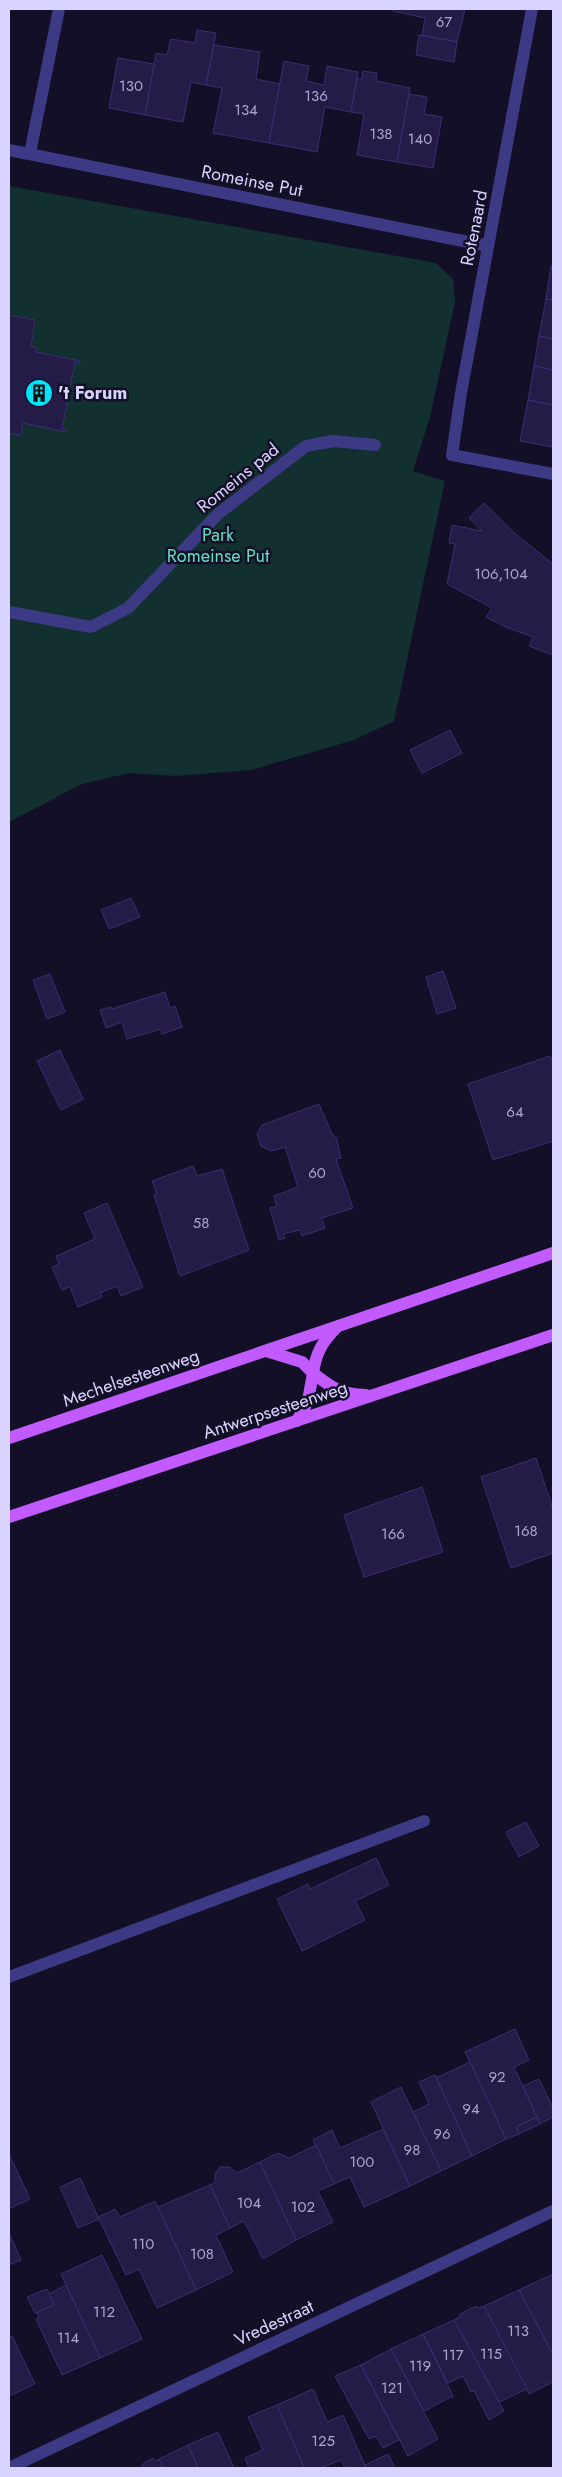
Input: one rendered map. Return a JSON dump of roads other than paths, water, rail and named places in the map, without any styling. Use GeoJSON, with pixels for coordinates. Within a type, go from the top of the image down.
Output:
{"type":"FeatureCollection","features":[{"type":"Feature","properties":{"kind":"main road","name":"Mechelsesteenweg"},"geometry":{"type":"LineString","coordinates":[[9,1438],[553,1253]]}},
{"type":"Feature","properties":{"kind":"main road","name":"Mechelsesteenweg"},"geometry":{"type":"LineString","coordinates":[[297,1421],[308,1401],[316,1354],[325,1339],[338,1326]]}},
{"type":"Feature","properties":{"kind":"main road","name":"Antwerpsesteenweg"},"geometry":{"type":"LineString","coordinates":[[9,1517],[553,1335]]}},
{"type":"Feature","properties":{"kind":"main road"},"geometry":{"type":"LineString","coordinates":[[265,1351],[285,1355],[302,1362],[333,1389],[348,1394],[373,1396]]}},
{"type":"Feature","properties":{"kind":"street"},"geometry":{"type":"LineString","coordinates":[[30,153],[59,9]]}},
{"type":"Feature","properties":{"kind":"street","name":"Rotenaard"},"geometry":{"type":"LineString","coordinates":[[532,9],[452,455],[553,474]]}},
{"type":"Feature","properties":{"kind":"street","name":"Romeinse Put"},"geometry":{"type":"LineString","coordinates":[[9,150],[488,246]]}},
{"type":"Feature","properties":{"kind":"street","name":"Romeins pad"},"geometry":{"type":"LineString","coordinates":[[9,612],[91,627],[128,608],[218,514],[306,446],[333,441],[375,445]]}},
{"type":"Feature","properties":{"kind":"street"},"geometry":{"type":"LineString","coordinates":[[9,1977],[424,1821]]}},
{"type":"Feature","properties":{"kind":"street","name":"Vredestraat"},"geometry":{"type":"LineString","coordinates":[[9,2468],[553,2211]]}},
{"type":"Feature","properties":{"kind":"place","name":"'t Forum"},"geometry":{"type":"Point","coordinates":[39,393]}},
{"type":"Feature","properties":{"kind":"park label","name":"Park Romeinse Put"},"geometry":{"type":"Point","coordinates":[218,545]}}]}
